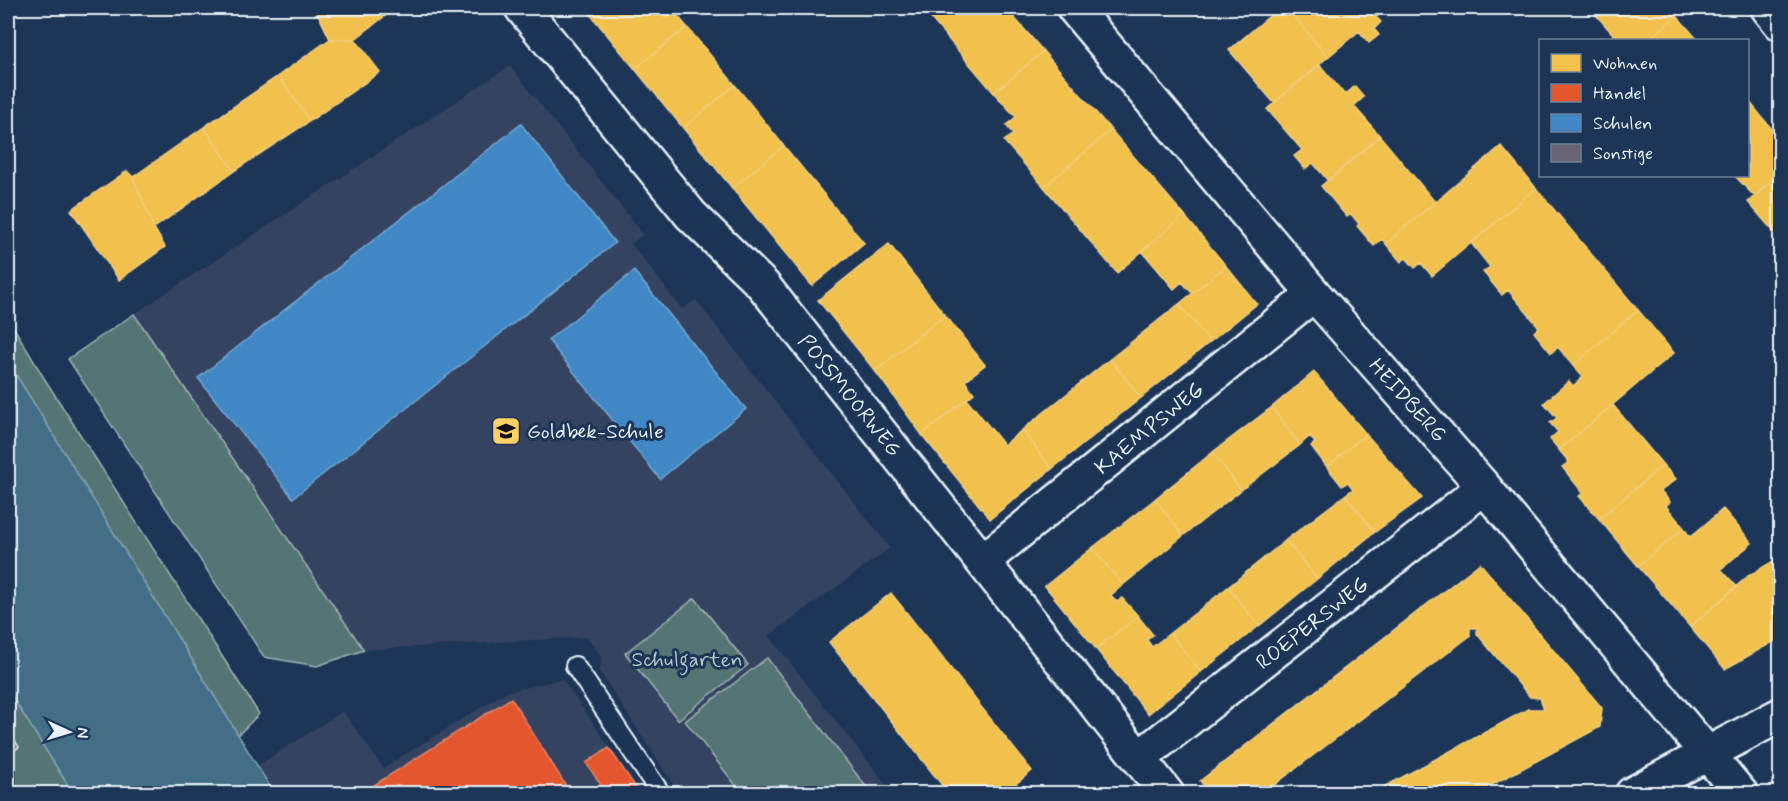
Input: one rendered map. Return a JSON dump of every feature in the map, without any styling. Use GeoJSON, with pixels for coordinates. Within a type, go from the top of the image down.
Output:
{"type":"FeatureCollection","features":[{"type":"Feature","properties":{"kind":"street","name":"POSSMOORWEG"},"geometry":{"type":"LineString","coordinates":[[522,8],[691,215],[763,285],[1167,794]]}},
{"type":"Feature","properties":{"kind":"street","name":"HEIDBERG"},"geometry":{"type":"LineString","coordinates":[[1074,8],[1314,294],[1484,487],[1741,794]]}},
{"type":"Feature","properties":{"kind":"street"},"geometry":{"type":"LineString","coordinates":[[1768,8],[1780,23]]}},
{"type":"Feature","properties":{"kind":"street","name":"KAEMPSWEG"},"geometry":{"type":"LineString","coordinates":[[983,561],[1314,294]]}},
{"type":"Feature","properties":{"kind":"street","name":"ROEPERSWEG"},"geometry":{"type":"LineString","coordinates":[[1139,758],[1484,487]]}},
{"type":"Feature","properties":{"kind":"street"},"geometry":{"type":"LineString","coordinates":[[1632,794],[1780,715]]}},
{"type":"Feature","properties":{"kind":"lane"},"geometry":{"type":"LineString","coordinates":[[575,666],[661,794]]}},
{"type":"Feature","properties":{"kind":"shaded area","name":"Goldbek-Schule"},"geometry":{"type":"Polygon","coordinates":[[[510,66],[643,234],[631,244],[682,309],[696,300],[890,548],[769,636],[893,793],[679,793],[600,672],[601,656],[586,637],[364,650],[134,314],[510,66]]]}},
{"type":"Feature","properties":{"kind":"shaded area"},"geometry":{"type":"Polygon","coordinates":[[[8,362],[274,793],[73,793],[8,690],[8,362]]]}},
{"type":"Feature","properties":{"kind":"shaded area"},"geometry":{"type":"Polygon","coordinates":[[[562,679],[642,793],[274,793],[257,766],[343,711],[383,768],[506,692],[562,679]]]}},
{"type":"Feature","properties":{"kind":"green space"},"geometry":{"type":"Polygon","coordinates":[[[134,314],[364,650],[317,666],[264,657],[68,359],[134,314]]]}},
{"type":"Feature","properties":{"kind":"green space"},"geometry":{"type":"Polygon","coordinates":[[[8,318],[259,714],[238,735],[8,362],[8,318]]]}},
{"type":"Feature","properties":{"kind":"green space","name":"Schulgarten"},"geometry":{"type":"Polygon","coordinates":[[[695,598],[748,665],[678,720],[625,653],[695,598]]]}},
{"type":"Feature","properties":{"kind":"green space"},"geometry":{"type":"Polygon","coordinates":[[[767,658],[871,793],[742,793],[685,721],[767,658]]]}},
{"type":"Feature","properties":{"kind":"green space"},"geometry":{"type":"Polygon","coordinates":[[[8,690],[73,793],[8,793],[8,690]]]}},
{"type":"Feature","properties":{"kind":"building: Wohnen"},"geometry":{"type":"Polygon","coordinates":[[[315,8],[387,8],[389,13],[355,39],[330,39],[315,8]]]}},
{"type":"Feature","properties":{"kind":"building: Wohnen"},"geometry":{"type":"Polygon","coordinates":[[[585,8],[671,8],[687,27],[635,69],[585,8]]]}},
{"type":"Feature","properties":{"kind":"building: Wohnen"},"geometry":{"type":"Polygon","coordinates":[[[922,8],[1006,8],[1043,51],[994,93],[922,8]]]}},
{"type":"Feature","properties":{"kind":"building: Wohnen"},"geometry":{"type":"Polygon","coordinates":[[[1279,8],[1287,8],[1328,57],[1274,103],[1229,50],[1279,8]]]}},
{"type":"Feature","properties":{"kind":"building: Wohnen"},"geometry":{"type":"Polygon","coordinates":[[[1287,8],[1387,8],[1376,17],[1381,22],[1374,29],[1379,35],[1369,43],[1359,31],[1328,57],[1287,8]]]}},
{"type":"Feature","properties":{"kind":"building: Wohnen"},"geometry":{"type":"Polygon","coordinates":[[[1590,8],[1670,8],[1677,16],[1649,39],[1617,39],[1590,8]]]}},
{"type":"Feature","properties":{"kind":"building: Wohnen"},"geometry":{"type":"Polygon","coordinates":[[[1677,16],[1697,39],[1649,39],[1677,16]]]}},
{"type":"Feature","properties":{"kind":"building: Wohnen"},"geometry":{"type":"Polygon","coordinates":[[[687,27],[735,85],[683,128],[635,69],[687,27]]]}},
{"type":"Feature","properties":{"kind":"building: Wohnen"},"geometry":{"type":"Polygon","coordinates":[[[330,39],[355,39],[380,72],[310,121],[278,76],[330,39]]]}},
{"type":"Feature","properties":{"kind":"building: Wohnen"},"geometry":{"type":"Polygon","coordinates":[[[1043,51],[1111,130],[1044,187],[1004,141],[1013,134],[1006,125],[1016,117],[994,93],[1043,51]]]}},
{"type":"Feature","properties":{"kind":"building: Wohnen"},"geometry":{"type":"Polygon","coordinates":[[[1320,65],[1345,95],[1355,86],[1364,97],[1354,106],[1380,136],[1328,181],[1313,163],[1305,169],[1294,156],[1302,150],[1267,109],[1320,65]]]}},
{"type":"Feature","properties":{"kind":"building: Wohnen"},"geometry":{"type":"Polygon","coordinates":[[[278,76],[310,121],[234,171],[204,127],[278,76]]]}},
{"type":"Feature","properties":{"kind":"building: Wohnen"},"geometry":{"type":"Polygon","coordinates":[[[735,85],[784,146],[732,188],[683,128],[735,85]]]}},
{"type":"Feature","properties":{"kind":"building: Wohnen"},"geometry":{"type":"Polygon","coordinates":[[[1749,101],[1780,139],[1780,173],[1754,196],[1736,177],[1749,177],[1749,101]]]}},
{"type":"Feature","properties":{"kind":"building: Wohnen"},"geometry":{"type":"Polygon","coordinates":[[[204,127],[234,171],[154,228],[133,177],[204,127]]]}},
{"type":"Feature","properties":{"kind":"building: Wohnen"},"geometry":{"type":"Polygon","coordinates":[[[1111,130],[1184,215],[1117,273],[1044,187],[1111,130]]]}},
{"type":"Feature","properties":{"kind":"building: Wohnen"},"geometry":{"type":"Polygon","coordinates":[[[1380,136],[1435,202],[1386,244],[1382,239],[1374,246],[1357,226],[1359,224],[1351,214],[1347,217],[1321,186],[1380,136]]]}},
{"type":"Feature","properties":{"kind":"building: Wohnen"},"geometry":{"type":"Polygon","coordinates":[[[784,146],[864,243],[812,286],[732,188],[784,146]]]}},
{"type":"Feature","properties":{"kind":"building: Wohnen"},"geometry":{"type":"Polygon","coordinates":[[[1501,146],[1536,188],[1432,276],[1421,263],[1415,268],[1406,258],[1401,262],[1386,244],[1501,146]]]}},
{"type":"Feature","properties":{"kind":"building: Wohnen"},"geometry":{"type":"Polygon","coordinates":[[[127,171],[133,177],[154,228],[165,247],[119,280],[71,210],[127,171]]]}},
{"type":"Feature","properties":{"kind":"building: Wohnen"},"geometry":{"type":"Polygon","coordinates":[[[1780,173],[1780,239],[1748,202],[1780,173]]]}},
{"type":"Feature","properties":{"kind":"building: Wohnen"},"geometry":{"type":"Polygon","coordinates":[[[1536,188],[1638,310],[1573,366],[1558,347],[1551,353],[1534,332],[1539,327],[1508,290],[1502,295],[1483,272],[1490,267],[1471,243],[1536,188]]]}},
{"type":"Feature","properties":{"kind":"building: Wohnen"},"geometry":{"type":"Polygon","coordinates":[[[1184,215],[1226,266],[1192,293],[1182,282],[1174,289],[1142,251],[1184,215]]]}},
{"type":"Feature","properties":{"kind":"building: Wohnen"},"geometry":{"type":"Polygon","coordinates":[[[889,244],[945,315],[875,371],[818,300],[889,244]]]}},
{"type":"Feature","properties":{"kind":"building: Wohnen"},"geometry":{"type":"Polygon","coordinates":[[[1226,266],[1257,304],[1210,342],[1179,304],[1226,266]]]}},
{"type":"Feature","properties":{"kind":"building: Wohnen"},"geometry":{"type":"Polygon","coordinates":[[[1179,304],[1210,342],[1141,398],[1110,359],[1179,304]]]}},
{"type":"Feature","properties":{"kind":"building: Wohnen"},"geometry":{"type":"Polygon","coordinates":[[[1638,310],[1674,353],[1559,450],[1550,439],[1558,432],[1550,423],[1557,418],[1544,403],[1569,381],[1573,386],[1583,377],[1573,366],[1638,310]]]}},
{"type":"Feature","properties":{"kind":"building: Wohnen"},"geometry":{"type":"Polygon","coordinates":[[[945,315],[985,365],[965,381],[974,393],[922,435],[875,371],[945,315]]]}},
{"type":"Feature","properties":{"kind":"building: Wohnen"},"geometry":{"type":"Polygon","coordinates":[[[1110,359],[1141,398],[1052,469],[1022,430],[1110,359]]]}},
{"type":"Feature","properties":{"kind":"building: Wohnen"},"geometry":{"type":"Polygon","coordinates":[[[1314,372],[1366,434],[1327,467],[1311,446],[1315,443],[1310,436],[1300,445],[1272,407],[1314,372]]]}},
{"type":"Feature","properties":{"kind":"building: Wohnen"},"geometry":{"type":"Polygon","coordinates":[[[967,399],[1004,445],[1022,430],[1052,469],[990,519],[922,435],[967,399]]]}},
{"type":"Feature","properties":{"kind":"building: Wohnen"},"geometry":{"type":"Polygon","coordinates":[[[1613,405],[1663,465],[1599,519],[1579,496],[1583,493],[1562,467],[1569,462],[1559,450],[1613,405]]]}},
{"type":"Feature","properties":{"kind":"building: Wohnen"},"geometry":{"type":"Polygon","coordinates":[[[1272,407],[1300,445],[1241,490],[1213,452],[1272,407]]]}},
{"type":"Feature","properties":{"kind":"building: Wohnen"},"geometry":{"type":"Polygon","coordinates":[[[1366,434],[1422,498],[1375,532],[1345,495],[1353,489],[1348,482],[1342,486],[1327,467],[1366,434]]]}},
{"type":"Feature","properties":{"kind":"building: Wohnen"},"geometry":{"type":"Polygon","coordinates":[[[1213,452],[1241,490],[1183,536],[1155,499],[1213,452]]]}},
{"type":"Feature","properties":{"kind":"building: Wohnen"},"geometry":{"type":"Polygon","coordinates":[[[1663,465],[1676,479],[1661,491],[1670,502],[1666,506],[1684,528],[1638,566],[1599,519],[1663,465]]]}},
{"type":"Feature","properties":{"kind":"building: Wohnen"},"geometry":{"type":"Polygon","coordinates":[[[1345,495],[1375,532],[1317,579],[1286,540],[1345,495]]]}},
{"type":"Feature","properties":{"kind":"building: Wohnen"},"geometry":{"type":"Polygon","coordinates":[[[1155,499],[1183,536],[1123,585],[1092,548],[1155,499]]]}},
{"type":"Feature","properties":{"kind":"building: Wohnen"},"geometry":{"type":"Polygon","coordinates":[[[1723,509],[1752,543],[1721,569],[1737,587],[1690,627],[1638,566],[1684,528],[1690,537],[1723,509]]]}},
{"type":"Feature","properties":{"kind":"building: Wohnen"},"geometry":{"type":"Polygon","coordinates":[[[1286,540],[1317,579],[1259,626],[1228,587],[1286,540]]]}},
{"type":"Feature","properties":{"kind":"building: Wohnen"},"geometry":{"type":"Polygon","coordinates":[[[1092,548],[1123,585],[1111,595],[1117,602],[1122,598],[1138,616],[1096,649],[1045,586],[1092,548]]]}},
{"type":"Feature","properties":{"kind":"building: Wohnen"},"geometry":{"type":"Polygon","coordinates":[[[1780,557],[1780,638],[1725,669],[1690,627],[1748,576],[1780,557]]]}},
{"type":"Feature","properties":{"kind":"building: Wohnen"},"geometry":{"type":"Polygon","coordinates":[[[1480,563],[1602,708],[1600,727],[1475,794],[1371,794],[1528,709],[1544,709],[1540,698],[1530,697],[1477,634],[1477,628],[1470,628],[1470,636],[1269,789],[1273,794],[1210,794],[1200,781],[1480,563]]]}},
{"type":"Feature","properties":{"kind":"building: Wohnen"},"geometry":{"type":"Polygon","coordinates":[[[1228,587],[1259,626],[1201,672],[1170,633],[1228,587]]]}},
{"type":"Feature","properties":{"kind":"building: Wohnen"},"geometry":{"type":"Polygon","coordinates":[[[891,593],[1032,771],[1003,794],[949,794],[829,642],[891,593]]]}},
{"type":"Feature","properties":{"kind":"building: Wohnen"},"geometry":{"type":"Polygon","coordinates":[[[1138,616],[1153,635],[1147,640],[1152,647],[1170,633],[1201,672],[1148,714],[1096,649],[1138,616]]]}},
{"type":"Feature","properties":{"kind":"building: Handel"},"geometry":{"type":"Polygon","coordinates":[[[511,698],[571,794],[360,794],[511,698]]]}},
{"type":"Feature","properties":{"kind":"building: Handel"},"geometry":{"type":"Polygon","coordinates":[[[609,748],[640,794],[607,794],[586,763],[609,748]]]}},
{"type":"Feature","properties":{"kind":"building: Schulen"},"geometry":{"type":"Polygon","coordinates":[[[521,124],[615,243],[293,498],[198,378],[521,124]]]}},
{"type":"Feature","properties":{"kind":"building: Schulen"},"geometry":{"type":"Polygon","coordinates":[[[634,271],[746,409],[660,479],[548,340],[634,271]]]}},
{"type":"Feature","properties":{"kind":"building: Sonstige"},"geometry":{"type":"Polygon","coordinates":[[[8,730],[19,747],[8,755],[8,730]]]}},
{"type":"Feature","properties":{"kind":"place","name":"Goldbek-Schule"},"geometry":{"type":"Point","coordinates":[506,431]}}]}
